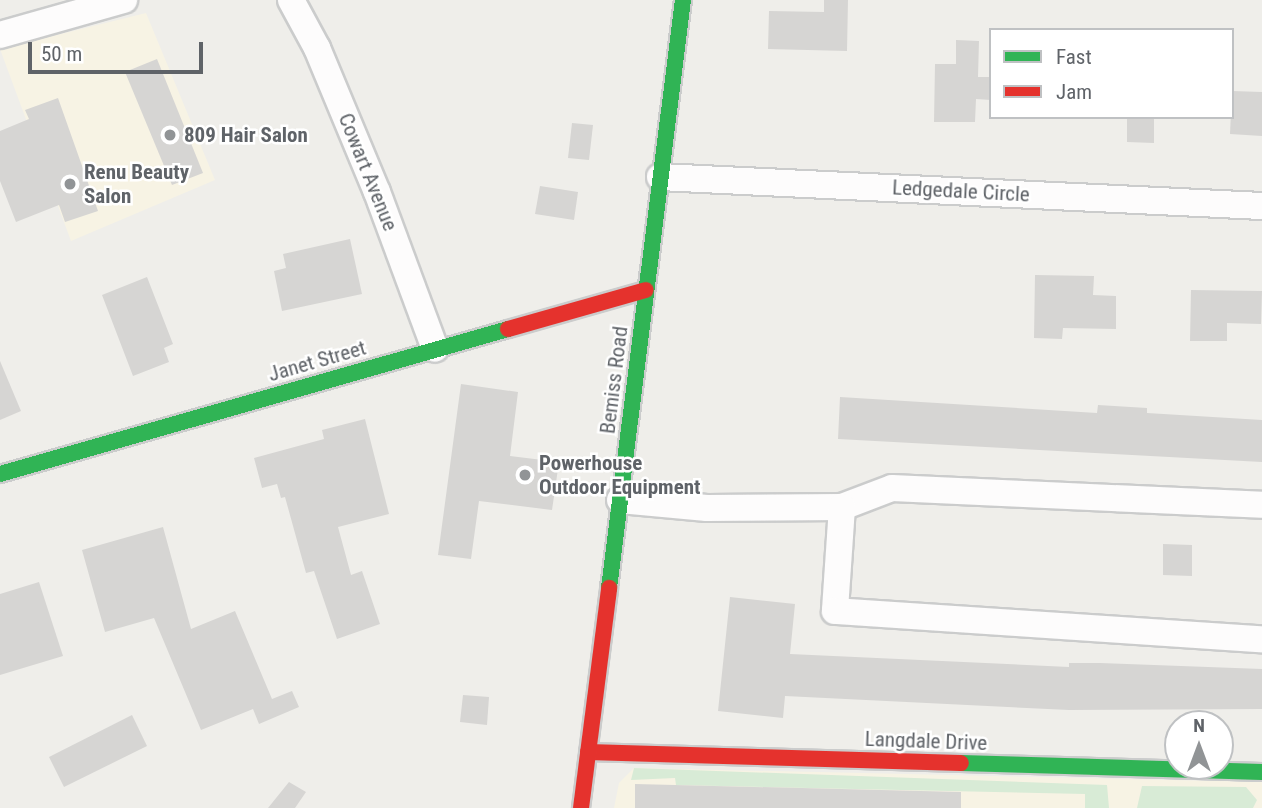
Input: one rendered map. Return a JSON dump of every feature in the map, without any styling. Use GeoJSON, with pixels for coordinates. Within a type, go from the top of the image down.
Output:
{"type":"FeatureCollection","features":[{"type":"Feature","properties":{"kind":"street"},"geometry":{"type":"LineString","coordinates":[[0,35],[124,0]]}},
{"type":"Feature","properties":{"kind":"street","name":"Cowart Avenue"},"geometry":{"type":"LineString","coordinates":[[291,0],[317,48],[377,192],[435,349]]}},
{"type":"Feature","properties":{"kind":"street","name":"Bemiss Road"},"geometry":{"type":"LineString","coordinates":[[581,808],[683,0]]}},
{"type":"Feature","properties":{"kind":"street","name":"Ledgedale Circle"},"geometry":{"type":"LineString","coordinates":[[660,177],[1262,206]]}},
{"type":"Feature","properties":{"kind":"street","name":"Janet Street"},"geometry":{"type":"LineString","coordinates":[[0,474],[646,290]]}},
{"type":"Feature","properties":{"kind":"street"},"geometry":{"type":"LineString","coordinates":[[620,500],[707,508],[842,507],[892,488],[1262,505]]}},
{"type":"Feature","properties":{"kind":"street"},"geometry":{"type":"LineString","coordinates":[[842,507],[835,611],[1262,639]]}},
{"type":"Feature","properties":{"kind":"street","name":"Langdale Drive"},"geometry":{"type":"LineString","coordinates":[[588,752],[1262,772]]}},
{"type":"Feature","properties":{"kind":"shaded area"},"geometry":{"type":"Polygon","coordinates":[[[146,13],[215,180],[71,241],[0,49],[146,13]]]}},
{"type":"Feature","properties":{"kind":"shaded area"},"geometry":{"type":"Polygon","coordinates":[[[634,768],[1262,782],[1262,808],[614,808],[619,783],[634,768]]]}},
{"type":"Feature","properties":{"kind":"green space"},"geometry":{"type":"Polygon","coordinates":[[[634,768],[1107,785],[1109,808],[1085,808],[1085,794],[676,785],[675,778],[631,780],[634,768]]]}},
{"type":"Feature","properties":{"kind":"green space"},"geometry":{"type":"Polygon","coordinates":[[[1142,786],[1246,787],[1257,800],[1253,808],[1137,808],[1142,786]]]}},
{"type":"Feature","properties":{"kind":"building"},"geometry":{"type":"Polygon","coordinates":[[[824,0],[848,0],[847,51],[768,49],[769,11],[824,12],[824,0]]]}},
{"type":"Feature","properties":{"kind":"building"},"geometry":{"type":"Polygon","coordinates":[[[956,40],[979,41],[978,77],[989,77],[989,100],[976,99],[975,122],[934,122],[935,64],[956,64],[956,40]]]}},
{"type":"Feature","properties":{"kind":"building"},"geometry":{"type":"Polygon","coordinates":[[[157,59],[203,173],[172,185],[125,72],[157,59]]]}},
{"type":"Feature","properties":{"kind":"building"},"geometry":{"type":"Polygon","coordinates":[[[1234,91],[1262,92],[1262,136],[1230,134],[1231,119],[1234,119],[1234,91]]]}},
{"type":"Feature","properties":{"kind":"building"},"geometry":{"type":"Polygon","coordinates":[[[58,98],[98,211],[65,222],[59,205],[16,222],[0,181],[0,131],[29,119],[25,110],[58,98]]]}},
{"type":"Feature","properties":{"kind":"building"},"geometry":{"type":"Polygon","coordinates":[[[1127,119],[1154,119],[1154,143],[1127,142],[1127,119]]]}},
{"type":"Feature","properties":{"kind":"building"},"geometry":{"type":"Polygon","coordinates":[[[572,123],[593,125],[589,160],[568,158],[572,123]]]}},
{"type":"Feature","properties":{"kind":"building"},"geometry":{"type":"Polygon","coordinates":[[[540,186],[578,192],[574,220],[535,214],[540,186]]]}},
{"type":"Feature","properties":{"kind":"building"},"geometry":{"type":"Polygon","coordinates":[[[350,239],[362,294],[282,311],[274,271],[286,268],[283,254],[350,239]]]}},
{"type":"Feature","properties":{"kind":"building"},"geometry":{"type":"Polygon","coordinates":[[[1035,275],[1094,276],[1093,295],[1116,296],[1116,329],[1063,328],[1062,339],[1034,338],[1035,275]]]}},
{"type":"Feature","properties":{"kind":"building"},"geometry":{"type":"Polygon","coordinates":[[[147,277],[173,344],[164,348],[169,362],[133,376],[102,295],[147,277]]]}},
{"type":"Feature","properties":{"kind":"building"},"geometry":{"type":"Polygon","coordinates":[[[1191,290],[1262,291],[1261,324],[1227,323],[1227,341],[1190,341],[1191,290]]]}},
{"type":"Feature","properties":{"kind":"building"},"geometry":{"type":"Polygon","coordinates":[[[0,361],[21,411],[0,420],[0,361]]]}},
{"type":"Feature","properties":{"kind":"building"},"geometry":{"type":"Polygon","coordinates":[[[461,384],[518,392],[510,456],[559,462],[552,510],[479,501],[471,559],[438,555],[461,384]]]}},
{"type":"Feature","properties":{"kind":"building"},"geometry":{"type":"Polygon","coordinates":[[[840,397],[1097,413],[1098,405],[1147,408],[1147,413],[1262,420],[1262,462],[838,439],[840,397]]]}},
{"type":"Feature","properties":{"kind":"building"},"geometry":{"type":"Polygon","coordinates":[[[365,419],[389,514],[338,527],[351,575],[362,571],[380,624],[337,639],[314,571],[306,573],[285,497],[281,498],[277,484],[262,488],[254,458],[324,439],[322,430],[365,419]]]}},
{"type":"Feature","properties":{"kind":"building"},"geometry":{"type":"Polygon","coordinates":[[[163,527],[191,629],[235,611],[272,699],[292,691],[299,707],[259,724],[253,709],[201,730],[154,618],[105,632],[82,550],[163,527]]]}},
{"type":"Feature","properties":{"kind":"building"},"geometry":{"type":"Polygon","coordinates":[[[1163,544],[1192,545],[1192,576],[1163,575],[1163,544]]]}},
{"type":"Feature","properties":{"kind":"building"},"geometry":{"type":"Polygon","coordinates":[[[39,582],[63,656],[0,675],[0,594],[39,582]]]}},
{"type":"Feature","properties":{"kind":"building"},"geometry":{"type":"Polygon","coordinates":[[[730,597],[795,604],[790,654],[1069,667],[1069,663],[1100,663],[1262,669],[1262,709],[1069,710],[785,696],[783,718],[718,711],[730,597]]]}},
{"type":"Feature","properties":{"kind":"building"},"geometry":{"type":"Polygon","coordinates":[[[463,695],[489,697],[487,725],[460,722],[463,695]]]}},
{"type":"Feature","properties":{"kind":"building"},"geometry":{"type":"Polygon","coordinates":[[[132,715],[147,746],[64,787],[49,757],[132,715]]]}},
{"type":"Feature","properties":{"kind":"building"},"geometry":{"type":"Polygon","coordinates":[[[289,782],[306,792],[295,808],[268,808],[289,782]]]}},
{"type":"Feature","properties":{"kind":"building"},"geometry":{"type":"Polygon","coordinates":[[[635,784],[961,792],[961,808],[635,808],[635,784]]]}},
{"type":"Feature","properties":{"kind":"traffic: fast"},"geometry":{"type":"LineString","coordinates":[[609,588],[683,0]]}},
{"type":"Feature","properties":{"kind":"traffic: fast"},"geometry":{"type":"LineString","coordinates":[[0,474],[508,329]]}},
{"type":"Feature","properties":{"kind":"traffic: fast"},"geometry":{"type":"LineString","coordinates":[[961,763],[1262,772]]}},
{"type":"Feature","properties":{"kind":"traffic: jam"},"geometry":{"type":"LineString","coordinates":[[508,329],[646,290]]}},
{"type":"Feature","properties":{"kind":"traffic: jam"},"geometry":{"type":"LineString","coordinates":[[581,808],[609,588]]}},
{"type":"Feature","properties":{"kind":"traffic: jam"},"geometry":{"type":"LineString","coordinates":[[588,752],[961,763]]}},
{"type":"Feature","properties":{"kind":"place","name":"809 Hair Salon"},"geometry":{"type":"Point","coordinates":[170,135]}},
{"type":"Feature","properties":{"kind":"place","name":"Renu Beauty Salon"},"geometry":{"type":"Point","coordinates":[70,184]}},
{"type":"Feature","properties":{"kind":"place","name":"Powerhouse Outdoor Equipment"},"geometry":{"type":"Point","coordinates":[525,475]}}]}
